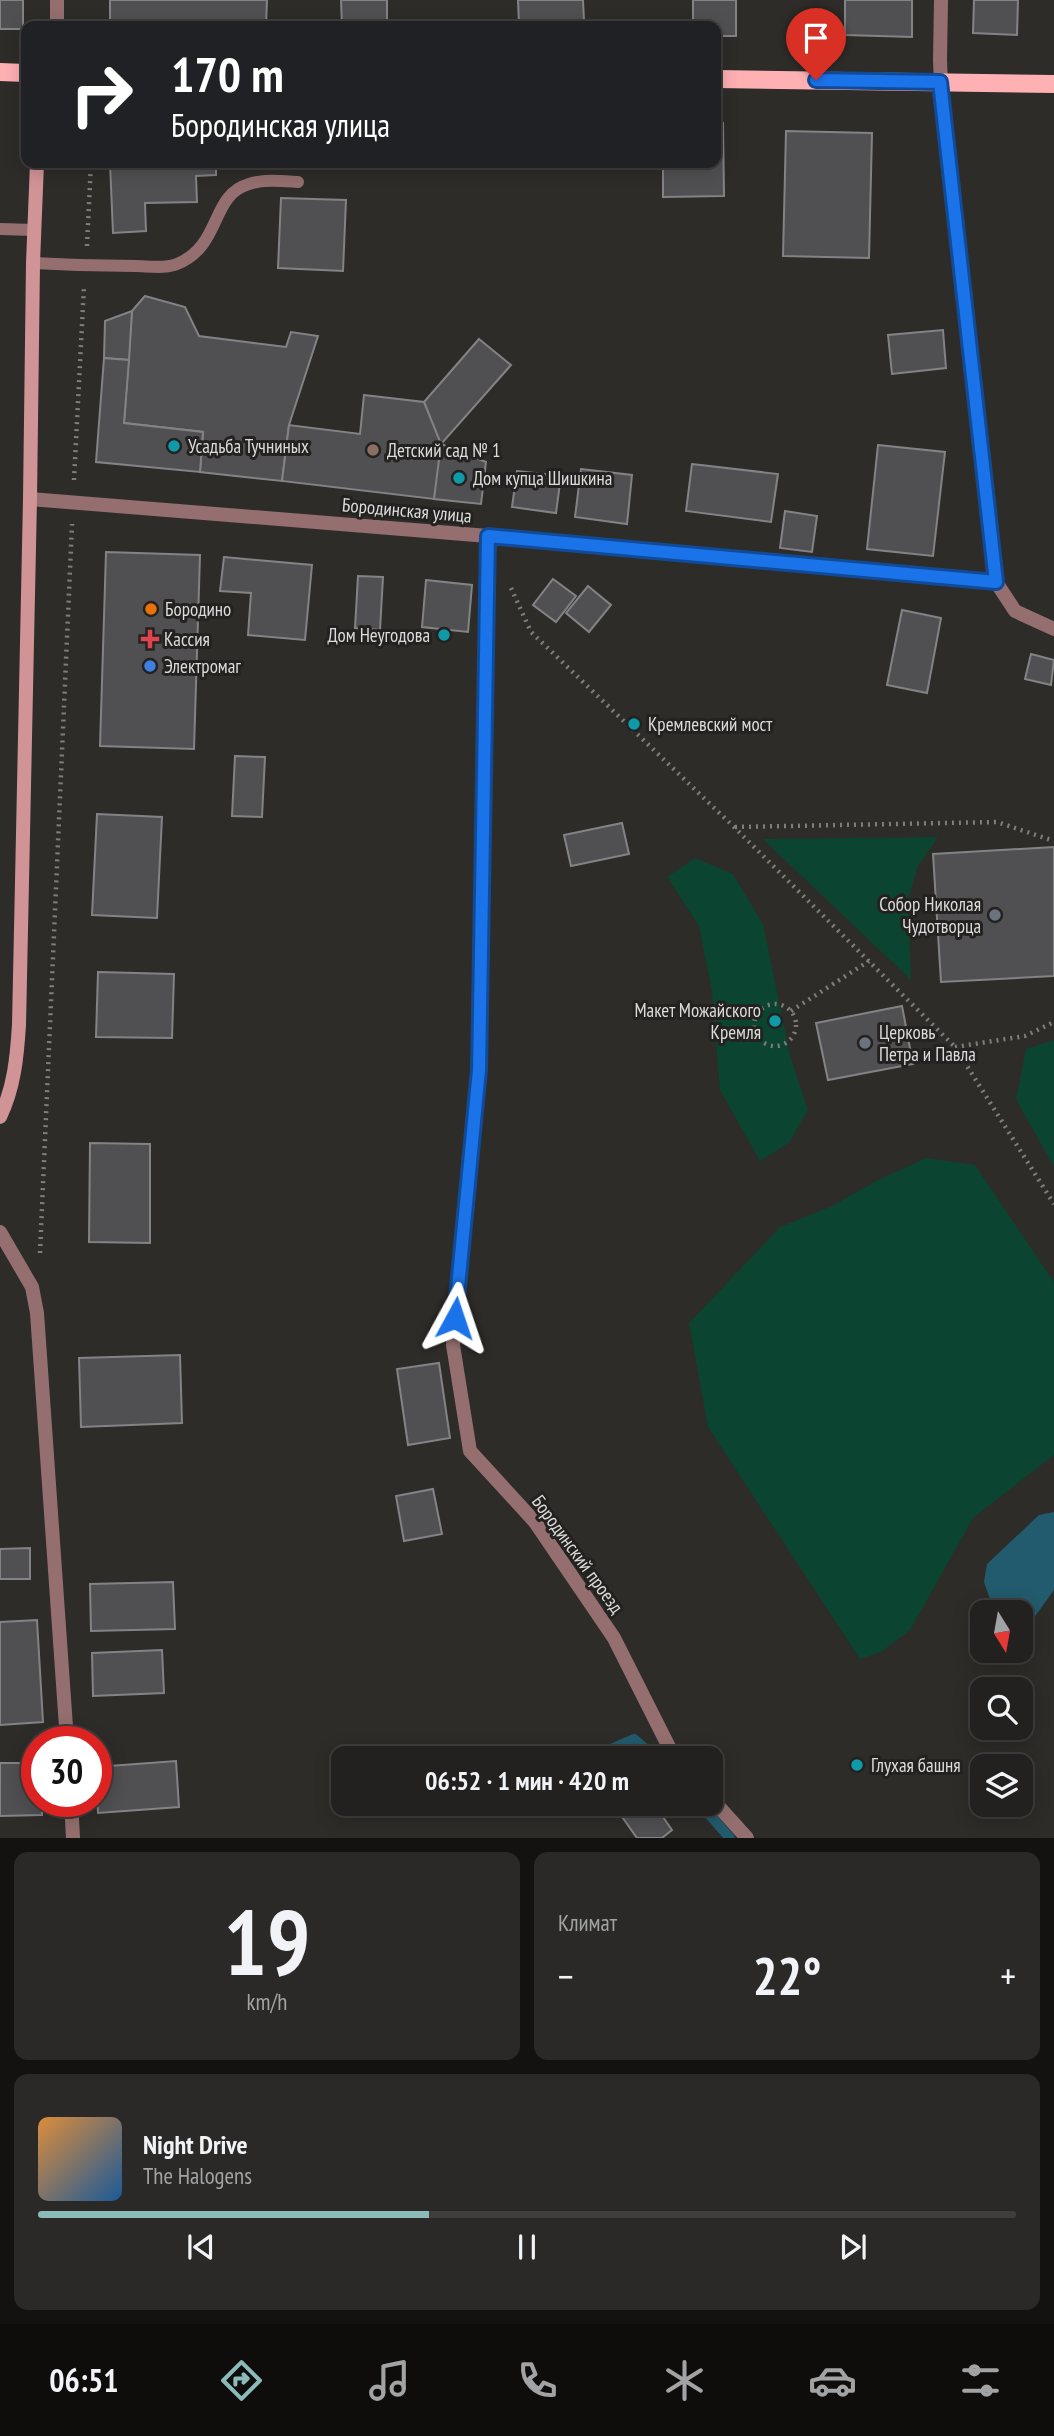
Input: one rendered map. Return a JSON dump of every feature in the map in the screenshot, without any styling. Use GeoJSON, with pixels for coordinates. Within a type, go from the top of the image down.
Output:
{"type":"FeatureCollection","features":[{"type":"Feature","properties":{"kind":"main road"},"geometry":{"type":"LineString","coordinates":[[0,72],[21,73]]}},
{"type":"Feature","properties":{"kind":"main road"},"geometry":{"type":"LineString","coordinates":[[721,79],[1054,84]]}},
{"type":"Feature","properties":{"kind":"main road"},"geometry":{"type":"LineString","coordinates":[[0,1116],[7,1102],[16,1063],[19,1025],[37,168]]}},
{"type":"Feature","properties":{"kind":"street"},"geometry":{"type":"LineString","coordinates":[[57,0],[57,21]]}},
{"type":"Feature","properties":{"kind":"street"},"geometry":{"type":"LineString","coordinates":[[942,0],[940,82],[996,582],[1015,611],[1054,629]]}},
{"type":"Feature","properties":{"kind":"street","name":"Бородинская улица"},"geometry":{"type":"LineString","coordinates":[[30,499],[488,536],[996,582]]}},
{"type":"Feature","properties":{"kind":"street","name":"Бородинский проезд"},"geometry":{"type":"LineString","coordinates":[[488,536],[479,1070],[453,1345],[470,1451],[535,1522],[614,1638],[668,1746]]}},
{"type":"Feature","properties":{"kind":"street"},"geometry":{"type":"LineString","coordinates":[[0,1232],[32,1287],[37,1312],[66,1726]]}},
{"type":"Feature","properties":{"kind":"street"},"geometry":{"type":"LineString","coordinates":[[723,1811],[747,1838]]}},
{"type":"Feature","properties":{"kind":"street"},"geometry":{"type":"LineString","coordinates":[[72,1817],[73,1838]]}},
{"type":"Feature","properties":{"kind":"lane"},"geometry":{"type":"LineString","coordinates":[[33,264],[176,265],[206,242],[231,192],[250,184],[298,181]]}},
{"type":"Feature","properties":{"kind":"lane"},"geometry":{"type":"LineString","coordinates":[[0,229],[34,230]]}},
{"type":"Feature","properties":{"kind":"path"},"geometry":{"type":"LineString","coordinates":[[39,1264],[91,168]]}},
{"type":"Feature","properties":{"kind":"path"},"geometry":{"type":"LineString","coordinates":[[509,584],[531,632],[734,827],[955,1047],[1054,1204]]}},
{"type":"Feature","properties":{"kind":"path"},"geometry":{"type":"LineString","coordinates":[[734,827],[997,822],[1054,841]]}},
{"type":"Feature","properties":{"kind":"path"},"geometry":{"type":"LineString","coordinates":[[791,1011],[869,961]]}},
{"type":"Feature","properties":{"kind":"path"},"geometry":{"type":"LineString","coordinates":[[772,1005],[791,1011],[796,1023],[789,1041],[777,1046],[759,1038],[755,1024],[760,1011],[772,1005]]}},
{"type":"Feature","properties":{"kind":"path"},"geometry":{"type":"LineString","coordinates":[[955,1047],[1025,1036],[1054,1022]]}},
{"type":"Feature","properties":{"kind":"green space"},"geometry":{"type":"Polygon","coordinates":[[[938,837],[918,866],[908,899],[911,980],[763,839],[938,837]]]}},
{"type":"Feature","properties":{"kind":"green space"},"geometry":{"type":"Polygon","coordinates":[[[695,858],[733,874],[763,924],[790,1055],[808,1110],[789,1143],[760,1161],[720,1090],[712,992],[699,926],[667,877],[695,858]]]}},
{"type":"Feature","properties":{"kind":"green space"},"geometry":{"type":"Polygon","coordinates":[[[1054,1040],[1054,1167],[1016,1099],[1026,1049],[1054,1040]]]}},
{"type":"Feature","properties":{"kind":"green space"},"geometry":{"type":"Polygon","coordinates":[[[926,1158],[975,1165],[1054,1282],[1054,1455],[973,1518],[910,1630],[881,1652],[860,1659],[708,1427],[689,1323],[780,1227],[832,1206],[876,1181],[926,1158]]]}},
{"type":"Feature","properties":{"kind":"water"},"geometry":{"type":"Polygon","coordinates":[[[1054,1512],[1054,1590],[1033,1619],[1033,1600],[991,1600],[984,1582],[987,1564],[1039,1515],[1054,1512]]]}},
{"type":"Feature","properties":{"kind":"building"},"geometry":{"type":"Polygon","coordinates":[[[0,0],[23,0],[21,29],[0,29],[0,0]]]}},
{"type":"Feature","properties":{"kind":"building"},"geometry":{"type":"Polygon","coordinates":[[[110,0],[267,0],[266,21],[110,21],[110,0]]]}},
{"type":"Feature","properties":{"kind":"building"},"geometry":{"type":"Polygon","coordinates":[[[341,0],[387,0],[387,21],[342,21],[341,0]]]}},
{"type":"Feature","properties":{"kind":"building"},"geometry":{"type":"Polygon","coordinates":[[[518,0],[583,0],[584,21],[519,21],[518,0]]]}},
{"type":"Feature","properties":{"kind":"building"},"geometry":{"type":"Polygon","coordinates":[[[693,0],[736,0],[736,36],[721,36],[721,21],[693,21],[693,0]]]}},
{"type":"Feature","properties":{"kind":"building"},"geometry":{"type":"Polygon","coordinates":[[[845,0],[912,0],[912,37],[845,35],[845,0]]]}},
{"type":"Feature","properties":{"kind":"building"},"geometry":{"type":"Polygon","coordinates":[[[974,0],[1018,0],[1017,35],[973,33],[974,0]]]}},
{"type":"Feature","properties":{"kind":"building"},"geometry":{"type":"Polygon","coordinates":[[[723,123],[724,196],[663,197],[663,168],[721,168],[723,123]]]}},
{"type":"Feature","properties":{"kind":"building"},"geometry":{"type":"Polygon","coordinates":[[[786,131],[872,133],[869,258],[783,256],[786,131]]]}},
{"type":"Feature","properties":{"kind":"building"},"geometry":{"type":"Polygon","coordinates":[[[110,168],[216,168],[216,175],[196,176],[197,202],[145,203],[146,231],[113,233],[110,168]]]}},
{"type":"Feature","properties":{"kind":"building"},"geometry":{"type":"Polygon","coordinates":[[[281,198],[346,200],[343,271],[278,268],[281,198]]]}},
{"type":"Feature","properties":{"kind":"building"},"geometry":{"type":"Polygon","coordinates":[[[145,296],[185,307],[199,336],[286,347],[291,332],[318,336],[289,425],[282,481],[200,472],[203,432],[124,423],[132,311],[145,296]]]}},
{"type":"Feature","properties":{"kind":"building"},"geometry":{"type":"Polygon","coordinates":[[[132,311],[129,360],[104,358],[105,321],[132,311]]]}},
{"type":"Feature","properties":{"kind":"building"},"geometry":{"type":"Polygon","coordinates":[[[943,330],[946,368],[892,374],[888,335],[943,330]]]}},
{"type":"Feature","properties":{"kind":"building"},"geometry":{"type":"Polygon","coordinates":[[[479,339],[511,365],[441,444],[486,462],[481,504],[434,499],[437,437],[424,402],[479,339]]]}},
{"type":"Feature","properties":{"kind":"building"},"geometry":{"type":"Polygon","coordinates":[[[104,358],[129,360],[124,423],[203,432],[200,472],[96,462],[104,358]]]}},
{"type":"Feature","properties":{"kind":"building"},"geometry":{"type":"Polygon","coordinates":[[[364,395],[424,402],[441,444],[434,499],[282,481],[289,425],[360,434],[364,395]]]}},
{"type":"Feature","properties":{"kind":"building"},"geometry":{"type":"Polygon","coordinates":[[[878,445],[945,452],[933,556],[867,549],[878,445]]]}},
{"type":"Feature","properties":{"kind":"building"},"geometry":{"type":"Polygon","coordinates":[[[692,464],[778,474],[771,522],[686,511],[692,464]]]}},
{"type":"Feature","properties":{"kind":"building"},"geometry":{"type":"Polygon","coordinates":[[[581,469],[632,475],[627,524],[575,517],[581,469]]]}},
{"type":"Feature","properties":{"kind":"building"},"geometry":{"type":"Polygon","coordinates":[[[517,471],[561,476],[556,513],[512,507],[517,471]]]}},
{"type":"Feature","properties":{"kind":"building"},"geometry":{"type":"Polygon","coordinates":[[[785,511],[817,516],[812,552],[780,548],[785,511]]]}},
{"type":"Feature","properties":{"kind":"building"},"geometry":{"type":"Polygon","coordinates":[[[106,552],[200,555],[194,749],[100,746],[106,552]]]}},
{"type":"Feature","properties":{"kind":"building"},"geometry":{"type":"Polygon","coordinates":[[[224,557],[312,565],[305,640],[248,635],[251,593],[220,591],[224,557]]]}},
{"type":"Feature","properties":{"kind":"building"},"geometry":{"type":"Polygon","coordinates":[[[358,576],[383,577],[380,630],[355,628],[358,576]]]}},
{"type":"Feature","properties":{"kind":"building"},"geometry":{"type":"Polygon","coordinates":[[[553,579],[576,596],[556,622],[533,605],[553,579]]]}},
{"type":"Feature","properties":{"kind":"building"},"geometry":{"type":"Polygon","coordinates":[[[426,580],[472,585],[468,632],[422,627],[426,580]]]}},
{"type":"Feature","properties":{"kind":"building"},"geometry":{"type":"Polygon","coordinates":[[[588,586],[611,605],[589,632],[566,613],[588,586]]]}},
{"type":"Feature","properties":{"kind":"building"},"geometry":{"type":"Polygon","coordinates":[[[902,610],[941,618],[927,693],[887,685],[902,610]]]}},
{"type":"Feature","properties":{"kind":"building"},"geometry":{"type":"Polygon","coordinates":[[[1031,654],[1054,660],[1051,685],[1025,679],[1031,654]]]}},
{"type":"Feature","properties":{"kind":"building"},"geometry":{"type":"Polygon","coordinates":[[[235,756],[265,757],[262,817],[232,816],[235,756]]]}},
{"type":"Feature","properties":{"kind":"building"},"geometry":{"type":"Polygon","coordinates":[[[97,814],[162,817],[157,918],[92,915],[97,814]]]}},
{"type":"Feature","properties":{"kind":"building"},"geometry":{"type":"Polygon","coordinates":[[[622,823],[629,854],[571,866],[564,835],[622,823]]]}},
{"type":"Feature","properties":{"kind":"building","name":"Собор Николая Чудотворца"},"geometry":{"type":"Polygon","coordinates":[[[1054,847],[1054,976],[941,982],[933,854],[1054,847]]]}},
{"type":"Feature","properties":{"kind":"building"},"geometry":{"type":"Polygon","coordinates":[[[98,972],[174,974],[172,1038],[96,1037],[98,972]]]}},
{"type":"Feature","properties":{"kind":"building","name":"Церковь Петра и Павла"},"geometry":{"type":"Polygon","coordinates":[[[902,1006],[913,1064],[828,1080],[816,1023],[902,1006]]]}},
{"type":"Feature","properties":{"kind":"building"},"geometry":{"type":"Polygon","coordinates":[[[90,1143],[150,1144],[150,1243],[89,1242],[90,1143]]]}},
{"type":"Feature","properties":{"kind":"building"},"geometry":{"type":"Polygon","coordinates":[[[180,1355],[182,1423],[81,1427],[79,1358],[180,1355]]]}},
{"type":"Feature","properties":{"kind":"building"},"geometry":{"type":"Polygon","coordinates":[[[439,1363],[450,1438],[408,1445],[397,1369],[439,1363]]]}},
{"type":"Feature","properties":{"kind":"building"},"geometry":{"type":"Polygon","coordinates":[[[433,1489],[442,1534],[404,1541],[396,1496],[433,1489]]]}},
{"type":"Feature","properties":{"kind":"building"},"geometry":{"type":"Polygon","coordinates":[[[30,1548],[30,1579],[0,1579],[0,1549],[30,1548]]]}},
{"type":"Feature","properties":{"kind":"building"},"geometry":{"type":"Polygon","coordinates":[[[173,1582],[175,1629],[91,1631],[90,1584],[173,1582]]]}},
{"type":"Feature","properties":{"kind":"building"},"geometry":{"type":"Polygon","coordinates":[[[37,1620],[43,1722],[0,1725],[0,1622],[37,1620]]]}},
{"type":"Feature","properties":{"kind":"building"},"geometry":{"type":"Polygon","coordinates":[[[162,1650],[164,1693],[93,1696],[92,1653],[162,1650]]]}},
{"type":"Feature","properties":{"kind":"building"},"geometry":{"type":"Polygon","coordinates":[[[176,1761],[179,1807],[112,1812],[112,1766],[176,1761]]]}},
{"type":"Feature","properties":{"kind":"building"},"geometry":{"type":"Polygon","coordinates":[[[0,1763],[21,1763],[21,1816],[0,1816],[0,1763]]]}},
{"type":"Feature","properties":{"kind":"building"},"geometry":{"type":"Polygon","coordinates":[[[621,1816],[662,1816],[672,1830],[662,1838],[637,1838],[621,1816]]]}},
{"type":"Feature","properties":{"kind":"waterway"},"geometry":{"type":"LineString","coordinates":[[618,1746],[634,1739],[642,1746]]}},
{"type":"Feature","properties":{"kind":"waterway"},"geometry":{"type":"LineString","coordinates":[[711,1816],[730,1838]]}},
{"type":"Feature","properties":{"kind":"place","name":"Усадьба Тучниных"},"geometry":{"type":"Point","coordinates":[174,446]}},
{"type":"Feature","properties":{"kind":"place","name":"Детский сад № 1"},"geometry":{"type":"Point","coordinates":[373,450]}},
{"type":"Feature","properties":{"kind":"place","name":"Дом купца Шишкина"},"geometry":{"type":"Point","coordinates":[459,478]}},
{"type":"Feature","properties":{"kind":"place","name":"Бородино"},"geometry":{"type":"Point","coordinates":[151,609]}},
{"type":"Feature","properties":{"kind":"place","name":"Дом Неугодова"},"geometry":{"type":"Point","coordinates":[444,635]}},
{"type":"Feature","properties":{"kind":"place","name":"Кассия"},"geometry":{"type":"Point","coordinates":[150,639]}},
{"type":"Feature","properties":{"kind":"place","name":"Электромаг"},"geometry":{"type":"Point","coordinates":[150,666]}},
{"type":"Feature","properties":{"kind":"place","name":"Кремлевский мост"},"geometry":{"type":"Point","coordinates":[634,724]}},
{"type":"Feature","properties":{"kind":"place","name":"Собор Николая Чудотворца"},"geometry":{"type":"Point","coordinates":[995,915]}},
{"type":"Feature","properties":{"kind":"place","name":"Макет Можайского Кремля"},"geometry":{"type":"Point","coordinates":[775,1021]}},
{"type":"Feature","properties":{"kind":"place","name":"Церковь Петра и Павла"},"geometry":{"type":"Point","coordinates":[865,1043]}},
{"type":"Feature","properties":{"kind":"place","name":"Глухая башня"},"geometry":{"type":"Point","coordinates":[857,1765]}},
{"type":"Feature","properties":{"kind":"route"},"geometry":{"type":"LineString","coordinates":[[455,1318],[479,1070],[488,536],[996,582],[940,82],[816,80]]}}]}
